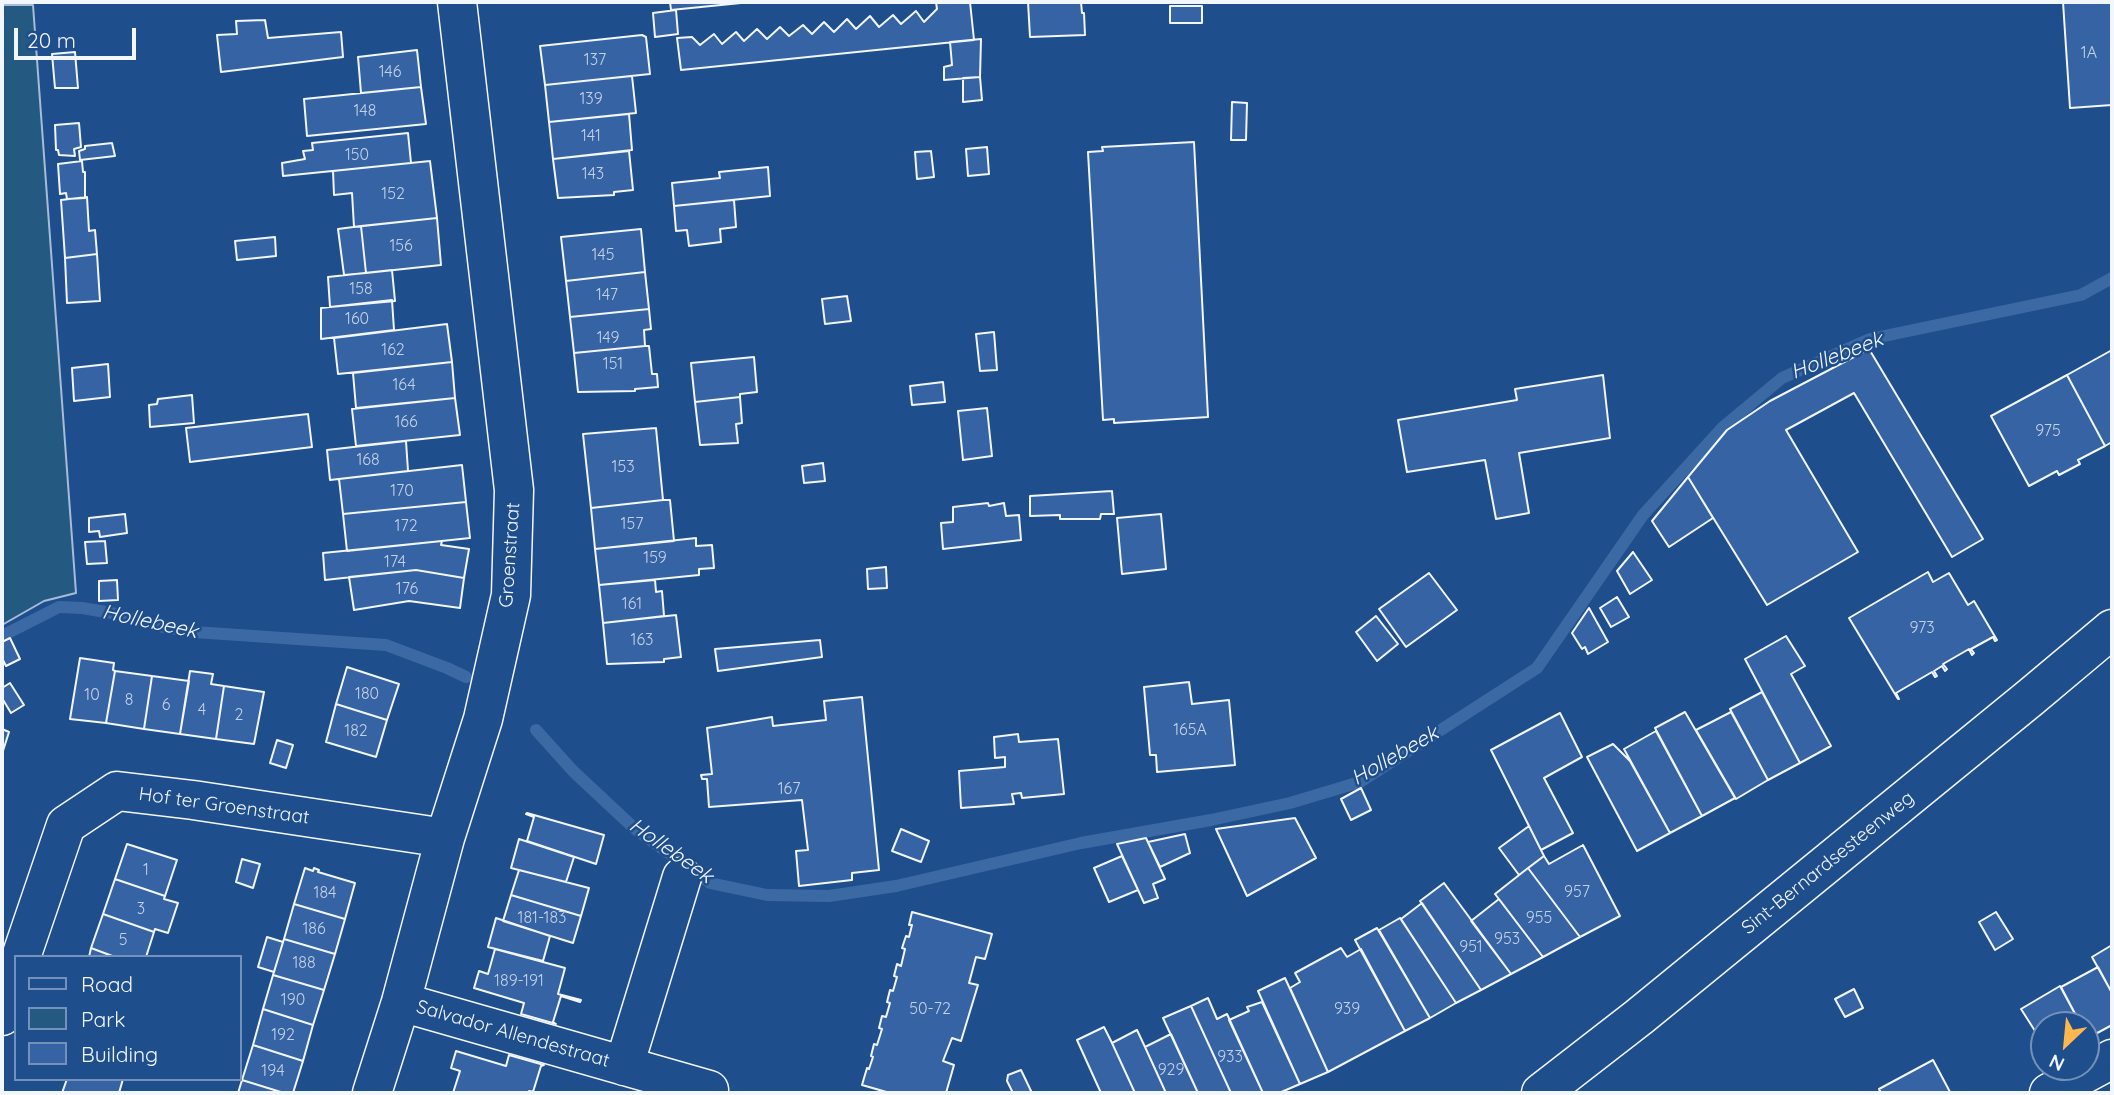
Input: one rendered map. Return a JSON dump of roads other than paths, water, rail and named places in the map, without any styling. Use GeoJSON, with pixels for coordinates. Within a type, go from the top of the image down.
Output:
{"type":"FeatureCollection","features":[{"type":"Feature","properties":{"kind":"street","name":"Groenstraat"},"geometry":{"type":"LineString","coordinates":[[372,1093],[401,1002],[445,838],[483,719],[511,595],[514,490],[457,2]]}},
{"type":"Feature","properties":{"kind":"street","name":"Sint-Bernardsesteenweg"},"geometry":{"type":"LineString","coordinates":[[1541,1093],[1650,1009],[2112,629]]}},
{"type":"Feature","properties":{"kind":"street","name":"Hof ter Groenstraat"},"geometry":{"type":"LineString","coordinates":[[22,955],[66,825],[117,792],[193,800],[445,838]]}},
{"type":"Feature","properties":{"kind":"street","name":"Salvador Allendestraat"},"geometry":{"type":"LineString","coordinates":[[624,1066],[682,877]]}},
{"type":"Feature","properties":{"kind":"street"},"geometry":{"type":"LineString","coordinates":[[2,1016],[14,980]]}},
{"type":"Feature","properties":{"kind":"street","name":"Salvador Allendestraat"},"geometry":{"type":"LineString","coordinates":[[401,1002],[709,1090]]}},
{"type":"Feature","properties":{"kind":"street"},"geometry":{"type":"LineString","coordinates":[[2049,1093],[2112,1059]]}},
{"type":"Feature","properties":{"kind":"waterway","name":"Hollebeek"},"geometry":{"type":"LineString","coordinates":[[536,730],[573,771],[635,829],[710,883],[767,895],[829,896],[896,886],[1081,843],[1290,803],[1360,782],[1537,668],[1643,515],[1723,427],[1782,378],[1870,339],[2081,295],[2112,278]]}},
{"type":"Feature","properties":{"kind":"waterway","name":"Hollebeek"},"geometry":{"type":"LineString","coordinates":[[2,636],[59,607],[82,608],[194,632],[386,645],[466,677]]}}]}
